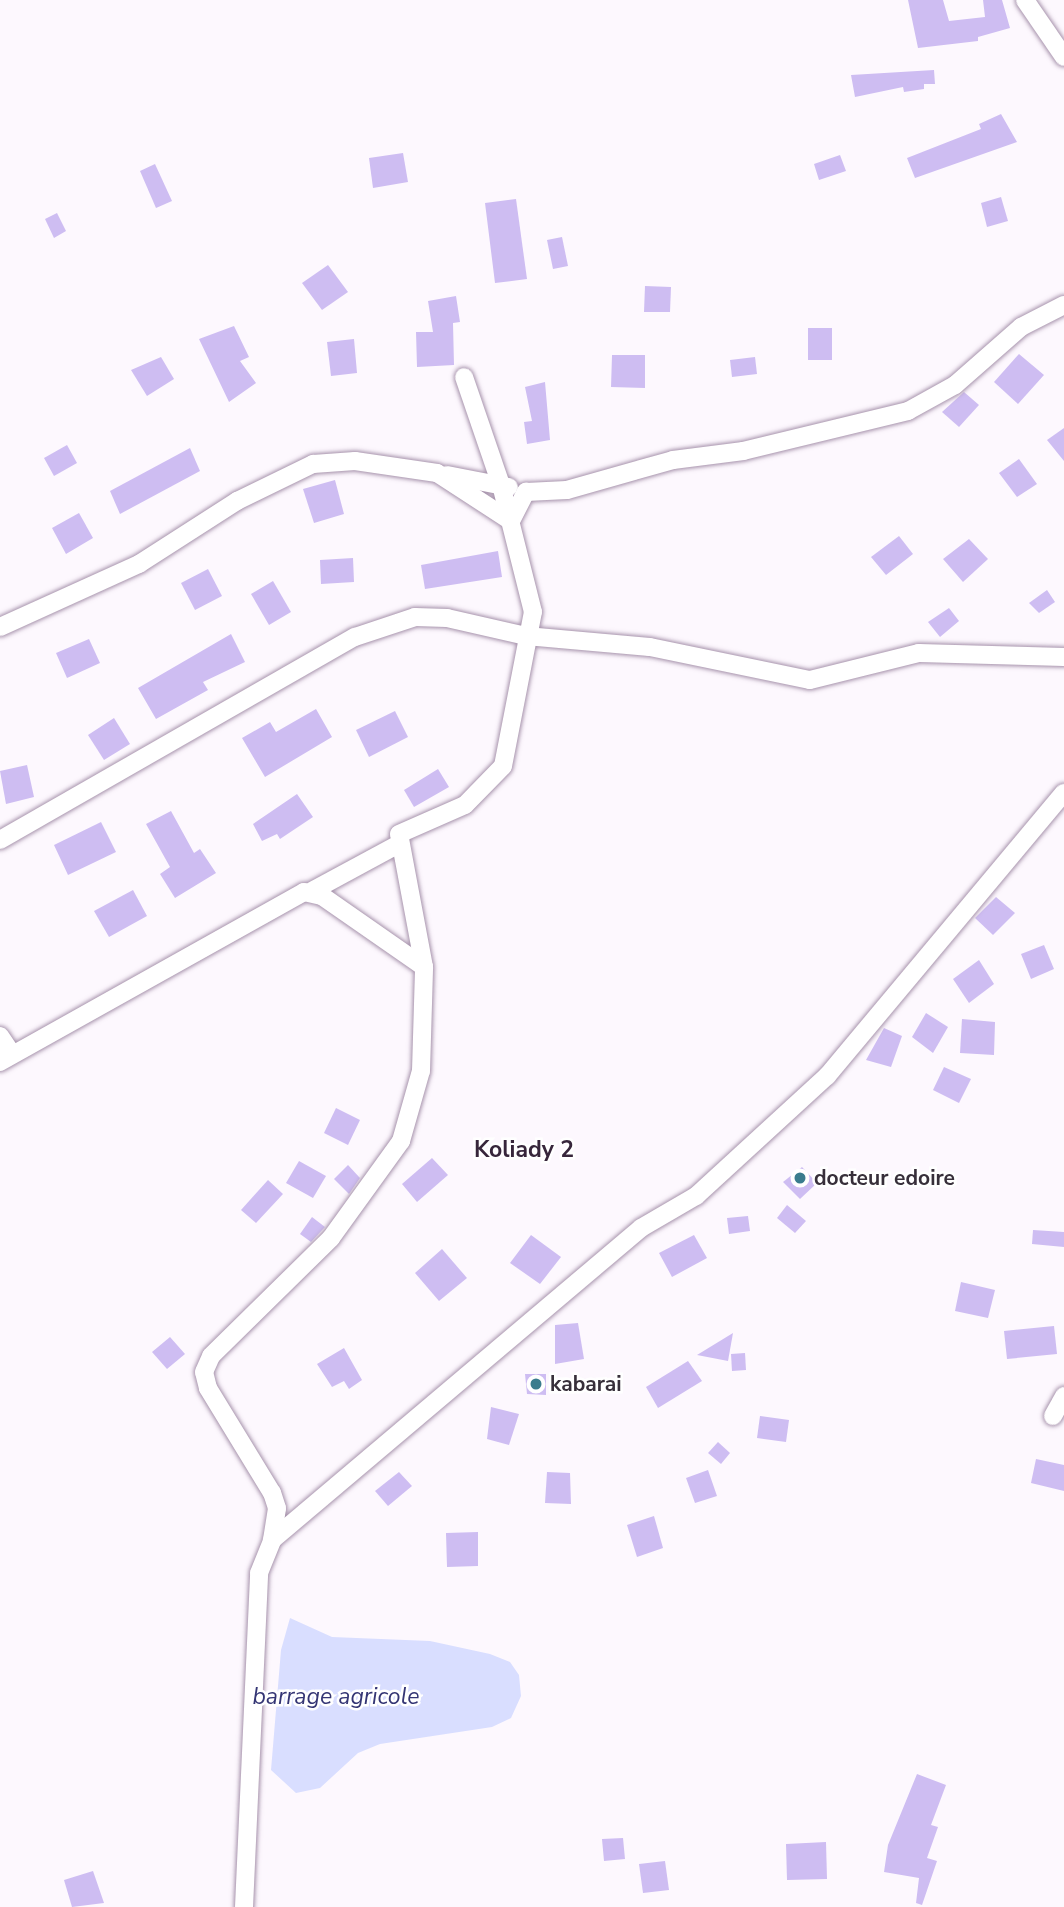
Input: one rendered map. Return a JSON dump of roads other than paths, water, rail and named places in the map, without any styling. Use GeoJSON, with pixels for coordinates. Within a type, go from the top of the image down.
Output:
{"type":"FeatureCollection","features":[{"type":"Feature","properties":{"kind":"street"},"geometry":{"type":"LineString","coordinates":[[1025,0],[1064,57]]}},
{"type":"Feature","properties":{"kind":"street"},"geometry":{"type":"LineString","coordinates":[[0,626],[139,565],[237,501],[313,464],[355,461],[437,473],[526,492],[567,490],[673,460],[743,451],[908,411],[955,385],[1021,327],[1064,305]]}},
{"type":"Feature","properties":{"kind":"street"},"geometry":{"type":"LineString","coordinates":[[244,1907],[259,1573],[272,1540],[277,1508],[272,1493],[208,1388],[204,1373],[211,1356],[331,1238],[401,1142],[421,1072],[424,967],[399,844],[402,830],[465,805],[503,766],[532,600],[501,485],[464,377]]}},
{"type":"Feature","properties":{"kind":"street"},"geometry":{"type":"LineString","coordinates":[[437,473],[511,521]]}},
{"type":"Feature","properties":{"kind":"street"},"geometry":{"type":"LineString","coordinates":[[511,521],[526,492]]}},
{"type":"Feature","properties":{"kind":"street"},"geometry":{"type":"LineString","coordinates":[[0,840],[382,625],[429,616],[527,636],[650,647],[810,680],[919,653],[1064,657]]}},
{"type":"Feature","properties":{"kind":"street"},"geometry":{"type":"LineString","coordinates":[[272,1540],[641,1228],[696,1196],[827,1076],[1064,793]]}},
{"type":"Feature","properties":{"kind":"street"},"geometry":{"type":"LineString","coordinates":[[0,1036],[6,1058],[298,894],[312,891],[399,844]]}},
{"type":"Feature","properties":{"kind":"street"},"geometry":{"type":"LineString","coordinates":[[312,891],[424,967]]}},
{"type":"Feature","properties":{"kind":"street"},"geometry":{"type":"LineString","coordinates":[[1053,1416],[1064,1396]]}},
{"type":"Feature","properties":{"kind":"water","name":"barrage agricole"},"geometry":{"type":"Polygon","coordinates":[[[290,1618],[332,1637],[430,1641],[490,1654],[510,1662],[519,1675],[521,1696],[511,1718],[492,1727],[380,1744],[358,1753],[320,1788],[296,1793],[271,1770],[281,1650],[290,1618]]]}},
{"type":"Feature","properties":{"kind":"place","name":"docteur edoire"},"geometry":{"type":"Point","coordinates":[800,1178]}},
{"type":"Feature","properties":{"kind":"place","name":"kabarai"},"geometry":{"type":"Point","coordinates":[536,1384]}},
{"type":"Feature","properties":{"kind":"district","name":"Koliady 2"},"geometry":{"type":"Point","coordinates":[524,1150]}}]}
